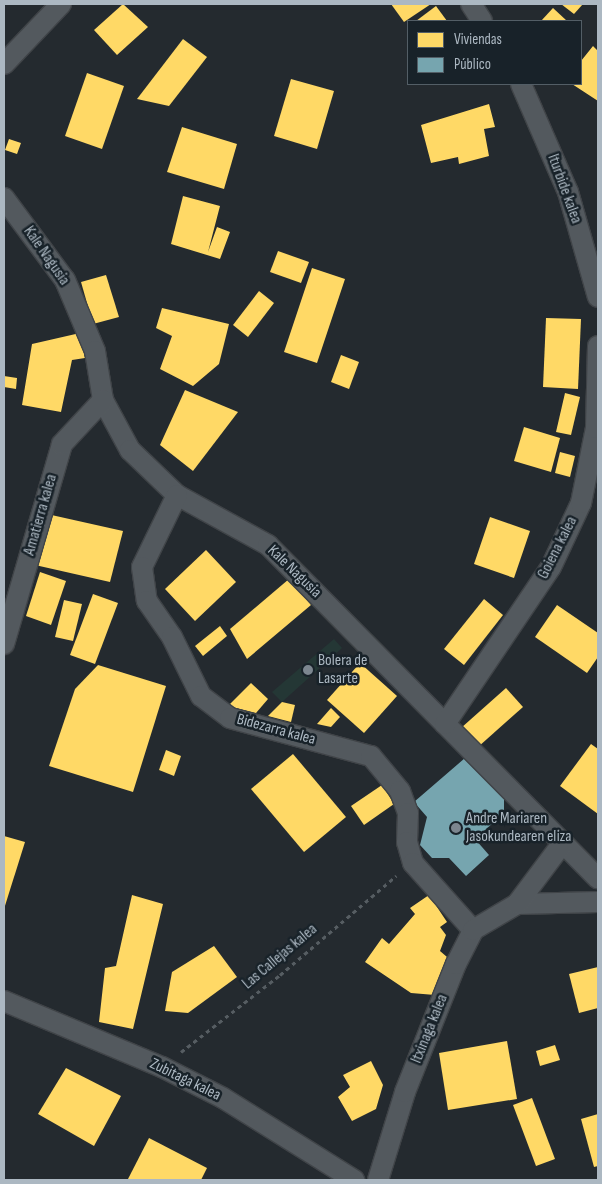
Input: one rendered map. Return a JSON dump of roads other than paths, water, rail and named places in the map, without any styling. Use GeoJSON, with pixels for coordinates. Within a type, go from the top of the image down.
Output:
{"type":"FeatureCollection","features":[{"type":"Feature","properties":{"kind":"street"},"geometry":{"type":"LineString","coordinates":[[4,64],[61,4]]}},
{"type":"Feature","properties":{"kind":"street"},"geometry":{"type":"LineString","coordinates":[[471,4],[481,20]]}},
{"type":"Feature","properties":{"kind":"street","name":"Iturbide kalea"},"geometry":{"type":"LineString","coordinates":[[521,85],[568,192],[598,297]]}},
{"type":"Feature","properties":{"kind":"street","name":"Kale Nagusia"},"geometry":{"type":"LineString","coordinates":[[4,198],[65,280],[95,351],[103,400],[130,450],[178,495],[268,545],[562,844],[598,878]]}},
{"type":"Feature","properties":{"kind":"street","name":"Goiena kalea"},"geometry":{"type":"LineString","coordinates":[[445,724],[551,567],[581,503],[597,428],[598,346]]}},
{"type":"Feature","properties":{"kind":"street","name":"Amatierra kalea"},"geometry":{"type":"LineString","coordinates":[[4,644],[62,444],[103,400]]}},
{"type":"Feature","properties":{"kind":"street","name":"Bidezarra kalea"},"geometry":{"type":"LineString","coordinates":[[178,495],[142,567],[147,601],[172,637],[201,696],[230,718],[371,756],[400,791],[408,813],[407,842],[413,863],[473,930]]}},
{"type":"Feature","properties":{"kind":"street"},"geometry":{"type":"LineString","coordinates":[[473,930],[517,904],[562,844]]}},
{"type":"Feature","properties":{"kind":"street"},"geometry":{"type":"LineString","coordinates":[[517,904],[598,902]]}},
{"type":"Feature","properties":{"kind":"street","name":"Itxinaga kalea"},"geometry":{"type":"LineString","coordinates":[[378,1180],[404,1092],[456,964],[473,930]]}},
{"type":"Feature","properties":{"kind":"street","name":"Zubitaga kalea"},"geometry":{"type":"LineString","coordinates":[[4,1001],[162,1067],[222,1098],[354,1180]]}},
{"type":"Feature","properties":{"kind":"place","name":"Bolera de Lasarte"},"geometry":{"type":"Point","coordinates":[308,670]}},
{"type":"Feature","properties":{"kind":"place","name":"Andre Mariaren Jasokundearen eliza"},"geometry":{"type":"Point","coordinates":[456,828]}}]}
